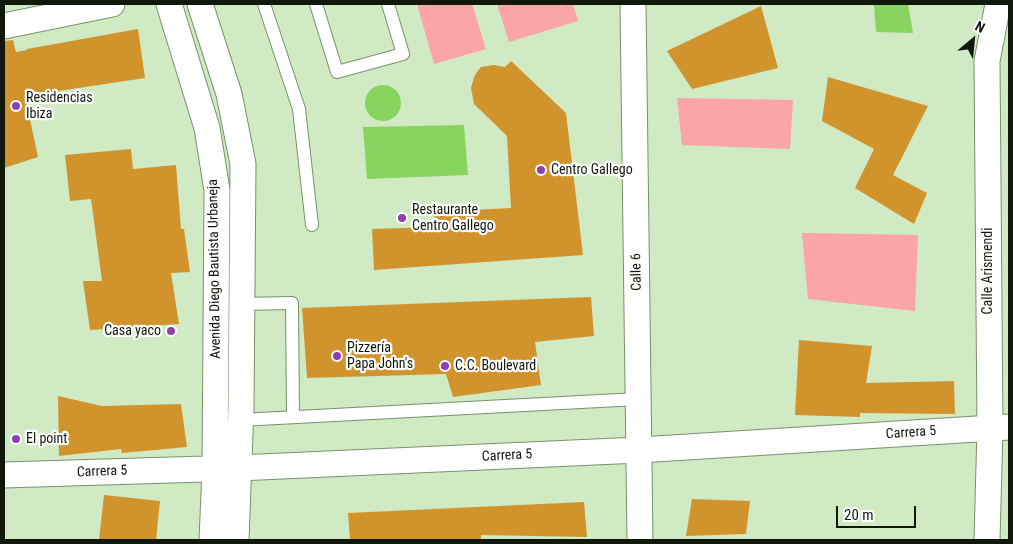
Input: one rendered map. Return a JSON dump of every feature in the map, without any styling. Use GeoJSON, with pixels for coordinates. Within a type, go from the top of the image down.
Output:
{"type":"FeatureCollection","features":[{"type":"Feature","properties":{"kind":"street"},"geometry":{"type":"LineString","coordinates":[[4,26],[112,4]]}},
{"type":"Feature","properties":{"kind":"street","name":"Avenida Diego Bautista Urbaneja"},"geometry":{"type":"LineString","coordinates":[[169,4],[207,128],[217,190],[226,469],[236,540]]}},
{"type":"Feature","properties":{"kind":"street","name":"Avenida Diego Bautista Urbaneja"},"geometry":{"type":"LineString","coordinates":[[200,4],[229,94],[243,164],[240,420],[226,469],[212,540]]}},
{"type":"Feature","properties":{"kind":"street","name":"Calle 6"},"geometry":{"type":"LineString","coordinates":[[633,4],[640,540]]}},
{"type":"Feature","properties":{"kind":"street","name":"Calle Arismendi"},"geometry":{"type":"LineString","coordinates":[[987,540],[999,428],[987,61],[998,4]]}},
{"type":"Feature","properties":{"kind":"street","name":"Carrera 5"},"geometry":{"type":"LineString","coordinates":[[4,474],[226,469],[639,450],[999,428]]}},
{"type":"Feature","properties":{"kind":"lane"},"geometry":{"type":"LineString","coordinates":[[264,4],[299,109],[312,225]]}},
{"type":"Feature","properties":{"kind":"lane"},"geometry":{"type":"LineString","coordinates":[[316,4],[337,72],[403,54],[388,4]]}},
{"type":"Feature","properties":{"kind":"lane"},"geometry":{"type":"LineString","coordinates":[[242,304],[292,303],[293,417]]}},
{"type":"Feature","properties":{"kind":"lane"},"geometry":{"type":"LineString","coordinates":[[240,420],[638,399]]}},
{"type":"Feature","properties":{"kind":"shaded area"},"geometry":{"type":"Polygon","coordinates":[[[417,4],[472,4],[486,49],[434,64],[417,4]]]}},
{"type":"Feature","properties":{"kind":"shaded area"},"geometry":{"type":"Polygon","coordinates":[[[497,4],[573,4],[578,21],[509,42],[497,4]]]}},
{"type":"Feature","properties":{"kind":"shaded area"},"geometry":{"type":"Polygon","coordinates":[[[874,4],[908,4],[913,33],[876,32],[874,4]]]}},
{"type":"Feature","properties":{"kind":"shaded area"},"geometry":{"type":"Polygon","coordinates":[[[383,85],[396,90],[401,103],[396,116],[383,121],[370,116],[365,103],[370,90],[383,85]]]}},
{"type":"Feature","properties":{"kind":"shaded area"},"geometry":{"type":"Polygon","coordinates":[[[677,98],[793,100],[790,149],[682,145],[677,98]]]}},
{"type":"Feature","properties":{"kind":"shaded area"},"geometry":{"type":"Polygon","coordinates":[[[464,125],[468,175],[367,179],[363,127],[464,125]]]}},
{"type":"Feature","properties":{"kind":"shaded area"},"geometry":{"type":"Polygon","coordinates":[[[802,233],[918,235],[915,311],[808,299],[802,233]]]}},
{"type":"Feature","properties":{"kind":"building"},"geometry":{"type":"Polygon","coordinates":[[[761,6],[778,68],[692,89],[667,51],[761,6]]]}},
{"type":"Feature","properties":{"kind":"building"},"geometry":{"type":"Polygon","coordinates":[[[138,29],[145,78],[25,96],[38,157],[4,168],[4,41],[13,40],[16,52],[138,29]]]}},
{"type":"Feature","properties":{"kind":"building","name":"Centro Gallego"},"geometry":{"type":"Polygon","coordinates":[[[511,61],[566,113],[583,255],[374,270],[372,229],[435,227],[434,212],[511,208],[507,136],[474,104],[471,88],[474,77],[481,67],[494,65],[505,67],[511,61]]]}},
{"type":"Feature","properties":{"kind":"building"},"geometry":{"type":"Polygon","coordinates":[[[828,77],[928,106],[893,175],[927,193],[914,224],[855,188],[874,149],[822,121],[828,77]]]}},
{"type":"Feature","properties":{"kind":"building"},"geometry":{"type":"Polygon","coordinates":[[[131,149],[133,169],[176,165],[181,229],[184,229],[190,272],[171,273],[179,324],[90,330],[83,281],[102,281],[91,199],[70,201],[65,155],[131,149]]]}},
{"type":"Feature","properties":{"kind":"building"},"geometry":{"type":"Polygon","coordinates":[[[591,297],[594,336],[535,342],[541,385],[453,397],[446,374],[307,378],[302,308],[591,297]]]}},
{"type":"Feature","properties":{"kind":"building"},"geometry":{"type":"Polygon","coordinates":[[[799,340],[872,346],[866,383],[954,381],[955,414],[860,413],[860,417],[795,415],[799,340]]]}},
{"type":"Feature","properties":{"kind":"building"},"geometry":{"type":"Polygon","coordinates":[[[58,396],[102,406],[181,404],[187,447],[122,453],[121,449],[59,456],[58,396]]]}},
{"type":"Feature","properties":{"kind":"building"},"geometry":{"type":"Polygon","coordinates":[[[104,495],[160,501],[156,540],[99,540],[104,495]]]}},
{"type":"Feature","properties":{"kind":"building"},"geometry":{"type":"Polygon","coordinates":[[[692,499],[750,501],[746,534],[686,536],[692,499]]]}},
{"type":"Feature","properties":{"kind":"building"},"geometry":{"type":"Polygon","coordinates":[[[584,502],[587,537],[481,535],[481,540],[350,540],[348,513],[584,502]]]}},
{"type":"Feature","properties":{"kind":"place","name":"Residencias Ibiza"},"geometry":{"type":"Point","coordinates":[16,106]}},
{"type":"Feature","properties":{"kind":"place","name":"Centro Gallego"},"geometry":{"type":"Point","coordinates":[541,170]}},
{"type":"Feature","properties":{"kind":"place","name":"Restaurante Centro Gallego"},"geometry":{"type":"Point","coordinates":[402,218]}},
{"type":"Feature","properties":{"kind":"place","name":"Casa yaco"},"geometry":{"type":"Point","coordinates":[171,331]}},
{"type":"Feature","properties":{"kind":"place","name":"Pizzería Papa John's"},"geometry":{"type":"Point","coordinates":[337,356]}},
{"type":"Feature","properties":{"kind":"place","name":"C.C. Boulevard"},"geometry":{"type":"Point","coordinates":[445,366]}},
{"type":"Feature","properties":{"kind":"place","name":"El point"},"geometry":{"type":"Point","coordinates":[16,439]}}]}
